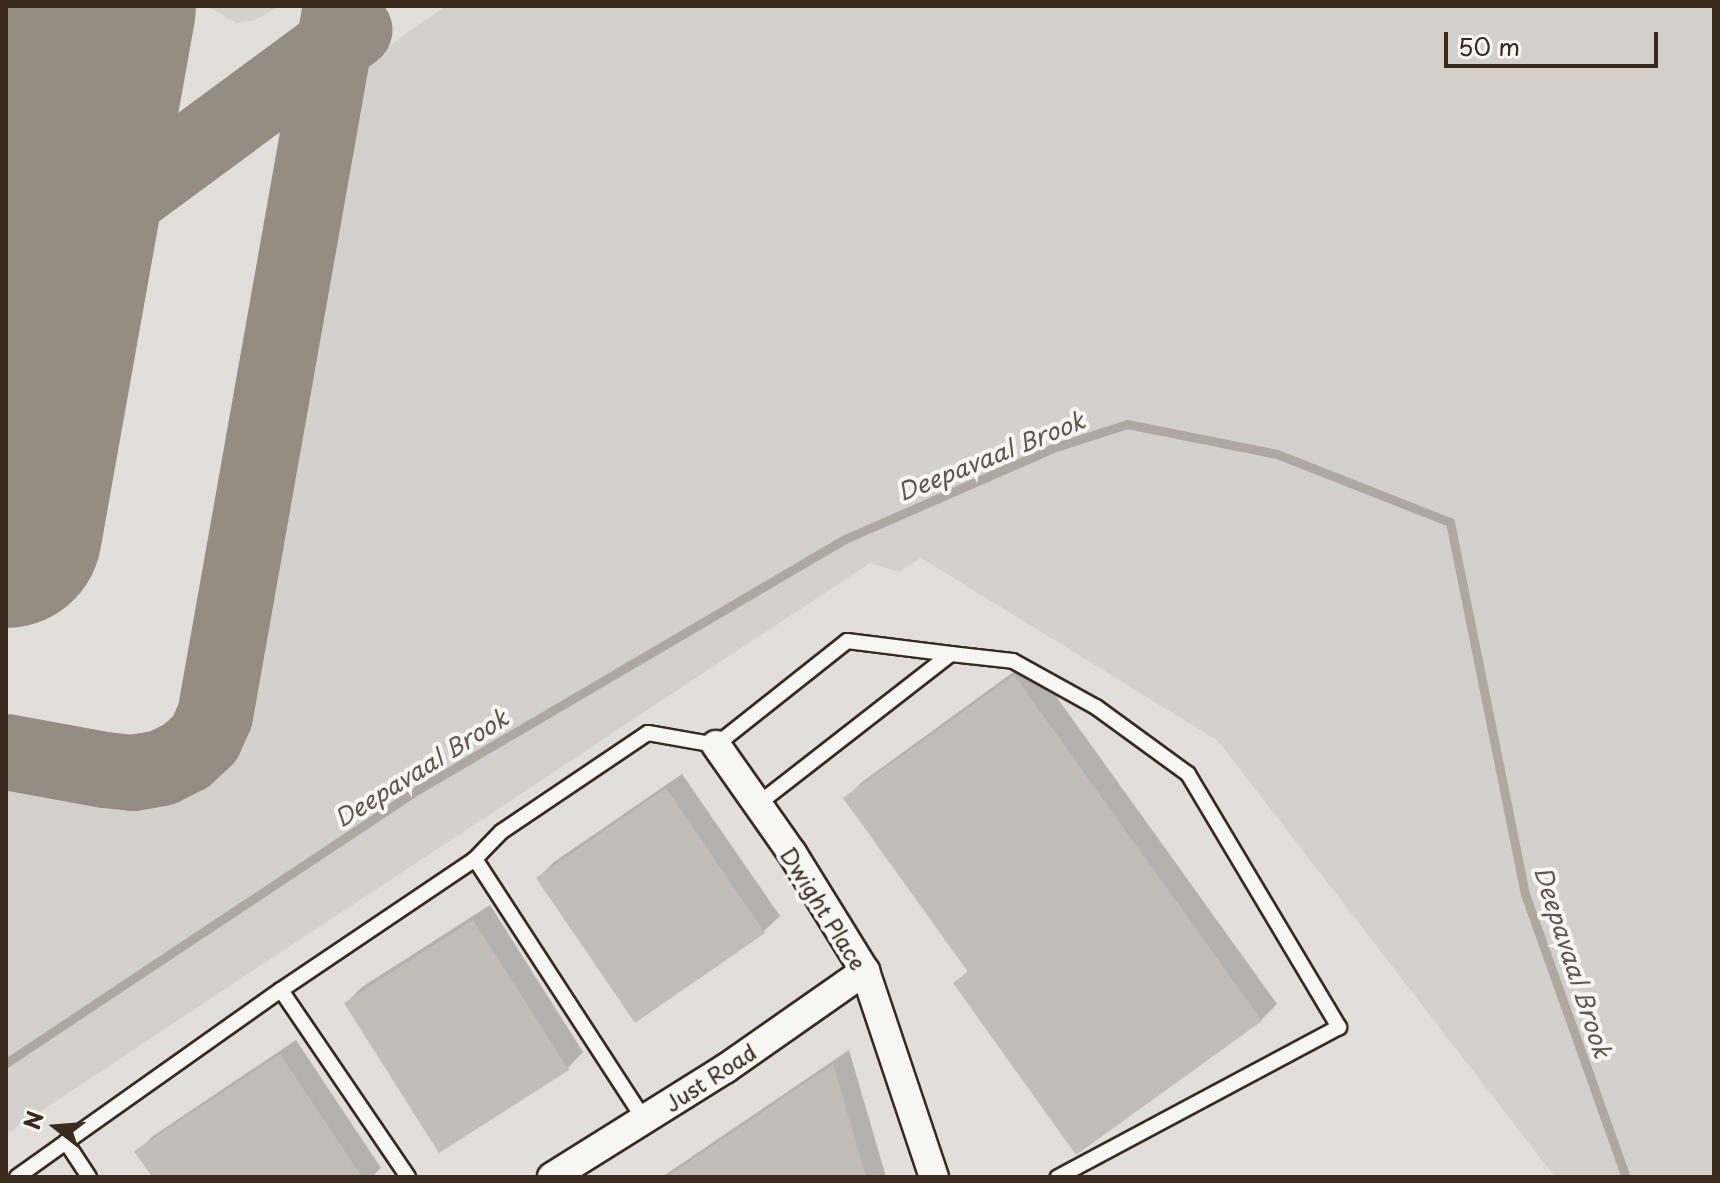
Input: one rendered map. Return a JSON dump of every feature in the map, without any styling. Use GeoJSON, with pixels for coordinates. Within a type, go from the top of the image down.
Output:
{"type":"FeatureCollection","features":[{"type":"Feature","properties":{"kind":"street","name":"Dwight Place"},"geometry":{"type":"LineString","coordinates":[[716,745],[758,804],[865,971],[934,1177]]}},
{"type":"Feature","properties":{"kind":"street","name":"Just Road"},"geometry":{"type":"LineString","coordinates":[[558,1175],[725,1069],[865,971]]}},
{"type":"Feature","properties":{"kind":"lane"},"geometry":{"type":"LineString","coordinates":[[17,1177],[281,990],[475,859],[501,832],[648,733],[716,745],[847,641],[1013,661],[1096,707],[1188,774],[1339,1027],[1058,1177]]}},
{"type":"Feature","properties":{"kind":"lane"},"geometry":{"type":"LineString","coordinates":[[758,804],[951,654]]}},
{"type":"Feature","properties":{"kind":"lane"},"geometry":{"type":"LineString","coordinates":[[475,859],[644,1119]]}},
{"type":"Feature","properties":{"kind":"lane"},"geometry":{"type":"LineString","coordinates":[[281,990],[408,1177]]}},
{"type":"Feature","properties":{"kind":"lane"},"geometry":{"type":"LineString","coordinates":[[66,1142],[89,1177]]}},
{"type":"Feature","properties":{"kind":"shaded area"},"geometry":{"type":"Polygon","coordinates":[[[6,6],[1714,6],[1714,1177],[6,1177],[6,6]]]}},
{"type":"Feature","properties":{"kind":"shaded area"},"geometry":{"type":"Polygon","coordinates":[[[6,6],[45,6],[29,95],[6,136],[6,6]]]}},
{"type":"Feature","properties":{"kind":"shaded area"},"geometry":{"type":"Polygon","coordinates":[[[206,6],[280,6],[255,20],[237,23],[206,6]]]}},
{"type":"Feature","properties":{"kind":"shaded area"},"geometry":{"type":"Polygon","coordinates":[[[445,6],[1714,6],[1714,1177],[1555,1177],[1218,741],[921,558],[899,572],[870,563],[6,1134],[6,772],[105,791],[192,783],[247,719],[348,123],[363,65],[445,6]]]}},
{"type":"Feature","properties":{"kind":"building"},"geometry":{"type":"Polygon","coordinates":[[[1014,675],[1262,1021],[1076,1155],[953,983],[968,972],[843,798],[1014,675]]]}},
{"type":"Feature","properties":{"kind":"building"},"geometry":{"type":"Polygon","coordinates":[[[666,788],[765,933],[635,1023],[536,878],[666,788]]]}},
{"type":"Feature","properties":{"kind":"building"},"geometry":{"type":"Polygon","coordinates":[[[473,920],[569,1070],[439,1153],[344,1003],[473,920]]]}},
{"type":"Feature","properties":{"kind":"building"},"geometry":{"type":"Polygon","coordinates":[[[280,1054],[362,1177],[152,1177],[134,1151],[280,1054]]]}},
{"type":"Feature","properties":{"kind":"building"},"geometry":{"type":"Polygon","coordinates":[[[833,1064],[866,1177],[666,1177],[833,1064]]]}},
{"type":"Feature","properties":{"kind":"waterway","name":"Deepavaal Brook"},"geometry":{"type":"LineString","coordinates":[[6,1063],[412,793],[845,539],[1056,447],[1127,424],[1277,454],[1450,522],[1525,894],[1626,1177]]}},
{"type":"Feature","properties":{"kind":"taxiway"},"geometry":{"type":"LineString","coordinates":[[6,752],[133,773],[162,768],[186,756],[205,738],[215,716],[341,6]]}},
{"type":"Feature","properties":{"kind":"taxiway"},"geometry":{"type":"LineString","coordinates":[[6,287],[355,30]]}},
{"type":"Feature","properties":{"kind":"runway"},"geometry":{"type":"LineString","coordinates":[[6,532],[100,6]]}}]}
